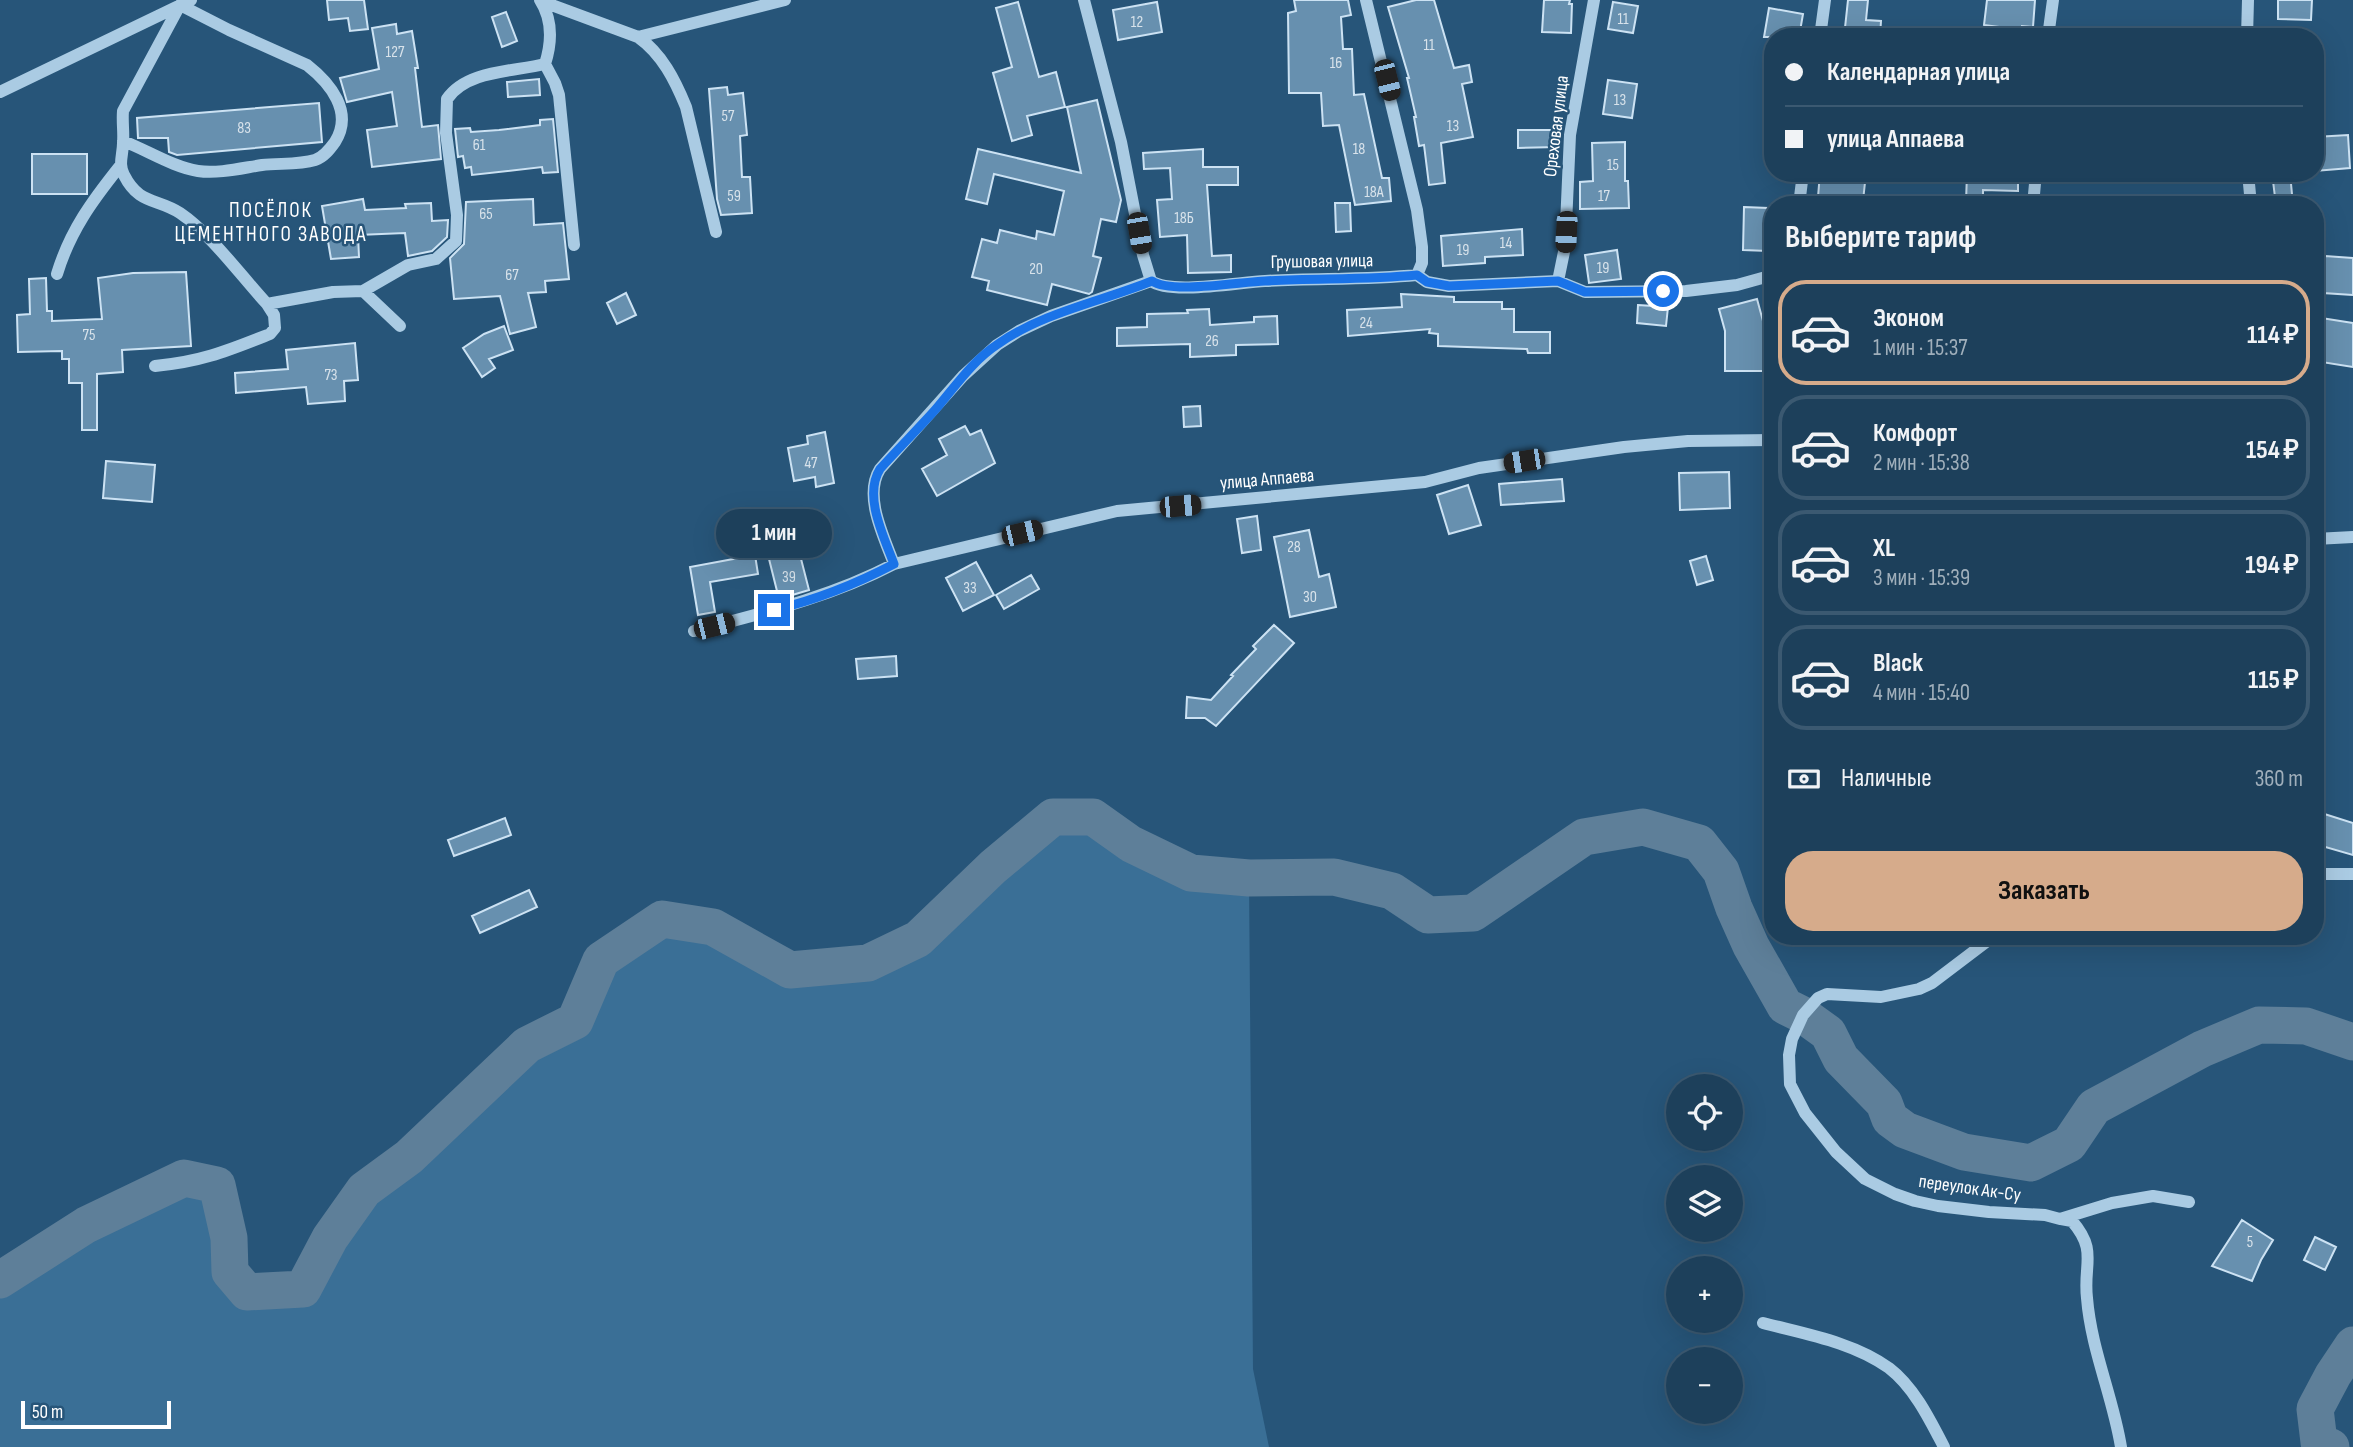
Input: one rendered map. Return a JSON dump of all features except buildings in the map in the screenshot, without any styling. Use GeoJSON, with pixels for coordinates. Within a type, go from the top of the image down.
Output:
{"type":"FeatureCollection","features":[{"type":"Feature","properties":{"kind":"street"},"geometry":{"type":"LineString","coordinates":[[540,0],[638,37],[659,57],[686,107],[716,232]]}},
{"type":"Feature","properties":{"kind":"street"},"geometry":{"type":"LineString","coordinates":[[540,0],[547,11],[551,41],[545,64],[555,83],[561,107],[574,245]]}},
{"type":"Feature","properties":{"kind":"street"},"geometry":{"type":"LineString","coordinates":[[638,37],[785,0]]}},
{"type":"Feature","properties":{"kind":"street"},"geometry":{"type":"LineString","coordinates":[[894,564],[875,506],[874,479],[963,376],[997,345],[1019,331],[1090,301],[1152,281],[1143,255],[1121,142],[1084,0]]}},
{"type":"Feature","properties":{"kind":"street"},"geometry":{"type":"LineString","coordinates":[[1366,0],[1417,210],[1422,247],[1422,263],[1417,275],[1427,282],[1449,286],[1558,281],[1585,292],[1686,291],[1726,287],[1764,277]]}},
{"type":"Feature","properties":{"kind":"street","name":"Ореховая улица"},"geometry":{"type":"LineString","coordinates":[[1558,281],[1565,247],[1570,135],[1594,0]]}},
{"type":"Feature","properties":{"kind":"street"},"geometry":{"type":"LineString","coordinates":[[1821,28],[1825,0]]}},
{"type":"Feature","properties":{"kind":"street"},"geometry":{"type":"LineString","coordinates":[[2049,28],[2053,0]]}},
{"type":"Feature","properties":{"kind":"street"},"geometry":{"type":"LineString","coordinates":[[2247,28],[2248,0]]}},
{"type":"Feature","properties":{"kind":"street"},"geometry":{"type":"LineString","coordinates":[[0,92],[185,3]]}},
{"type":"Feature","properties":{"kind":"street"},"geometry":{"type":"LineString","coordinates":[[57,274],[65,247],[73,232],[120,166],[124,141],[121,128],[123,111],[185,3]]}},
{"type":"Feature","properties":{"kind":"street"},"geometry":{"type":"LineString","coordinates":[[124,141],[199,171],[317,159],[329,150],[337,139],[342,127],[339,102],[331,87],[317,72],[229,30],[185,3]]}},
{"type":"Feature","properties":{"kind":"street"},"geometry":{"type":"LineString","coordinates":[[267,304],[333,292],[363,291],[408,265],[436,259],[456,241],[457,215],[446,133],[446,104],[451,93],[464,83],[482,76],[545,64]]}},
{"type":"Feature","properties":{"kind":"street"},"geometry":{"type":"LineString","coordinates":[[120,166],[125,177],[143,198],[179,212],[200,230],[274,315],[275,328],[270,334],[215,356],[188,363],[155,366]]}},
{"type":"Feature","properties":{"kind":"street","name":"Грушовая улица"},"geometry":{"type":"LineString","coordinates":[[1152,281],[1164,287],[1264,281],[1364,280],[1417,275]]}},
{"type":"Feature","properties":{"kind":"street"},"geometry":{"type":"LineString","coordinates":[[363,291],[400,326]]}},
{"type":"Feature","properties":{"kind":"street","name":"улица Аппаева"},"geometry":{"type":"LineString","coordinates":[[694,631],[826,594],[870,577],[894,564],[1117,511],[1425,482],[1479,468],[1637,446],[1688,441],[1764,440]]}},
{"type":"Feature","properties":{"kind":"street"},"geometry":{"type":"LineString","coordinates":[[2324,539],[2353,537]]}},
{"type":"Feature","properties":{"kind":"street"},"geometry":{"type":"LineString","coordinates":[[2324,874],[2353,874]]}},
{"type":"Feature","properties":{"kind":"street","name":"переулок Ак-Су"},"geometry":{"type":"LineString","coordinates":[[1982,945],[1932,983],[1919,989],[1881,997],[1827,994],[1818,998],[1803,1015],[1789,1055],[1790,1084],[1805,1113],[1836,1152],[1854,1170],[1880,1188],[1905,1198],[1938,1206],[2045,1215],[2060,1219],[2112,1203],[2153,1196],[2189,1202]]}},
{"type":"Feature","properties":{"kind":"street"},"geometry":{"type":"LineString","coordinates":[[2060,1219],[2072,1221],[2085,1239],[2088,1253],[2087,1298],[2121,1447]]}},
{"type":"Feature","properties":{"kind":"street"},"geometry":{"type":"LineString","coordinates":[[1763,1323],[1864,1353],[1891,1370],[1913,1394],[1944,1447]]}},
{"type":"Feature","properties":{"kind":"shaded area"},"geometry":{"type":"Polygon","coordinates":[[[1053,817],[1093,817],[1131,844],[1191,873],[1249,878],[1253,1369],[1269,1447],[0,1447],[0,1280],[86,1225],[184,1178],[217,1185],[229,1238],[230,1271],[247,1292],[303,1289],[330,1238],[364,1190],[409,1157],[527,1045],[575,1021],[601,960],[662,919],[713,927],[790,970],[868,963],[918,939],[993,867],[1053,817]]]}},
{"type":"Feature","properties":{"kind":"waterway"},"geometry":{"type":"LineString","coordinates":[[0,1280],[86,1225],[184,1178],[217,1185],[229,1238],[230,1272],[247,1292],[303,1289],[330,1238],[364,1190],[409,1157],[527,1045],[575,1021],[601,960],[662,919],[713,927],[790,970],[868,963],[918,939],[993,867],[1053,817],[1093,817],[1131,844],[1191,873],[1249,878],[1334,877],[1392,891],[1428,915],[1473,913],[1584,837],[1643,827],[1699,843],[1721,871],[1751,946],[1785,1006],[1828,1033],[1841,1059],[1884,1103],[1890,1119],[1905,1130],[1964,1152],[2031,1163],[2069,1144],[2094,1107],[2202,1049],[2259,1025],[2306,1026],[2353,1042]]}},
{"type":"Feature","properties":{"kind":"waterway"},"geometry":{"type":"LineString","coordinates":[[2331,1447],[2319,1442],[2315,1409],[2353,1345]]}},
{"type":"Feature","properties":{"kind":"district","name":"ПОСЁЛОК ЦЕМЕНТНОГО ЗАВОДА"},"geometry":{"type":"Point","coordinates":[271,222]}},
{"type":"Feature","properties":{"kind":"route"},"geometry":{"type":"LineString","coordinates":[[774,610],[826,594],[870,577],[894,564],[875,506],[874,479],[880,469],[985,354],[1019,331],[1090,301],[1152,281],[1164,287],[1264,281],[1364,280],[1417,275],[1427,282],[1449,286],[1558,281],[1585,292],[1663,291]]}}]}
